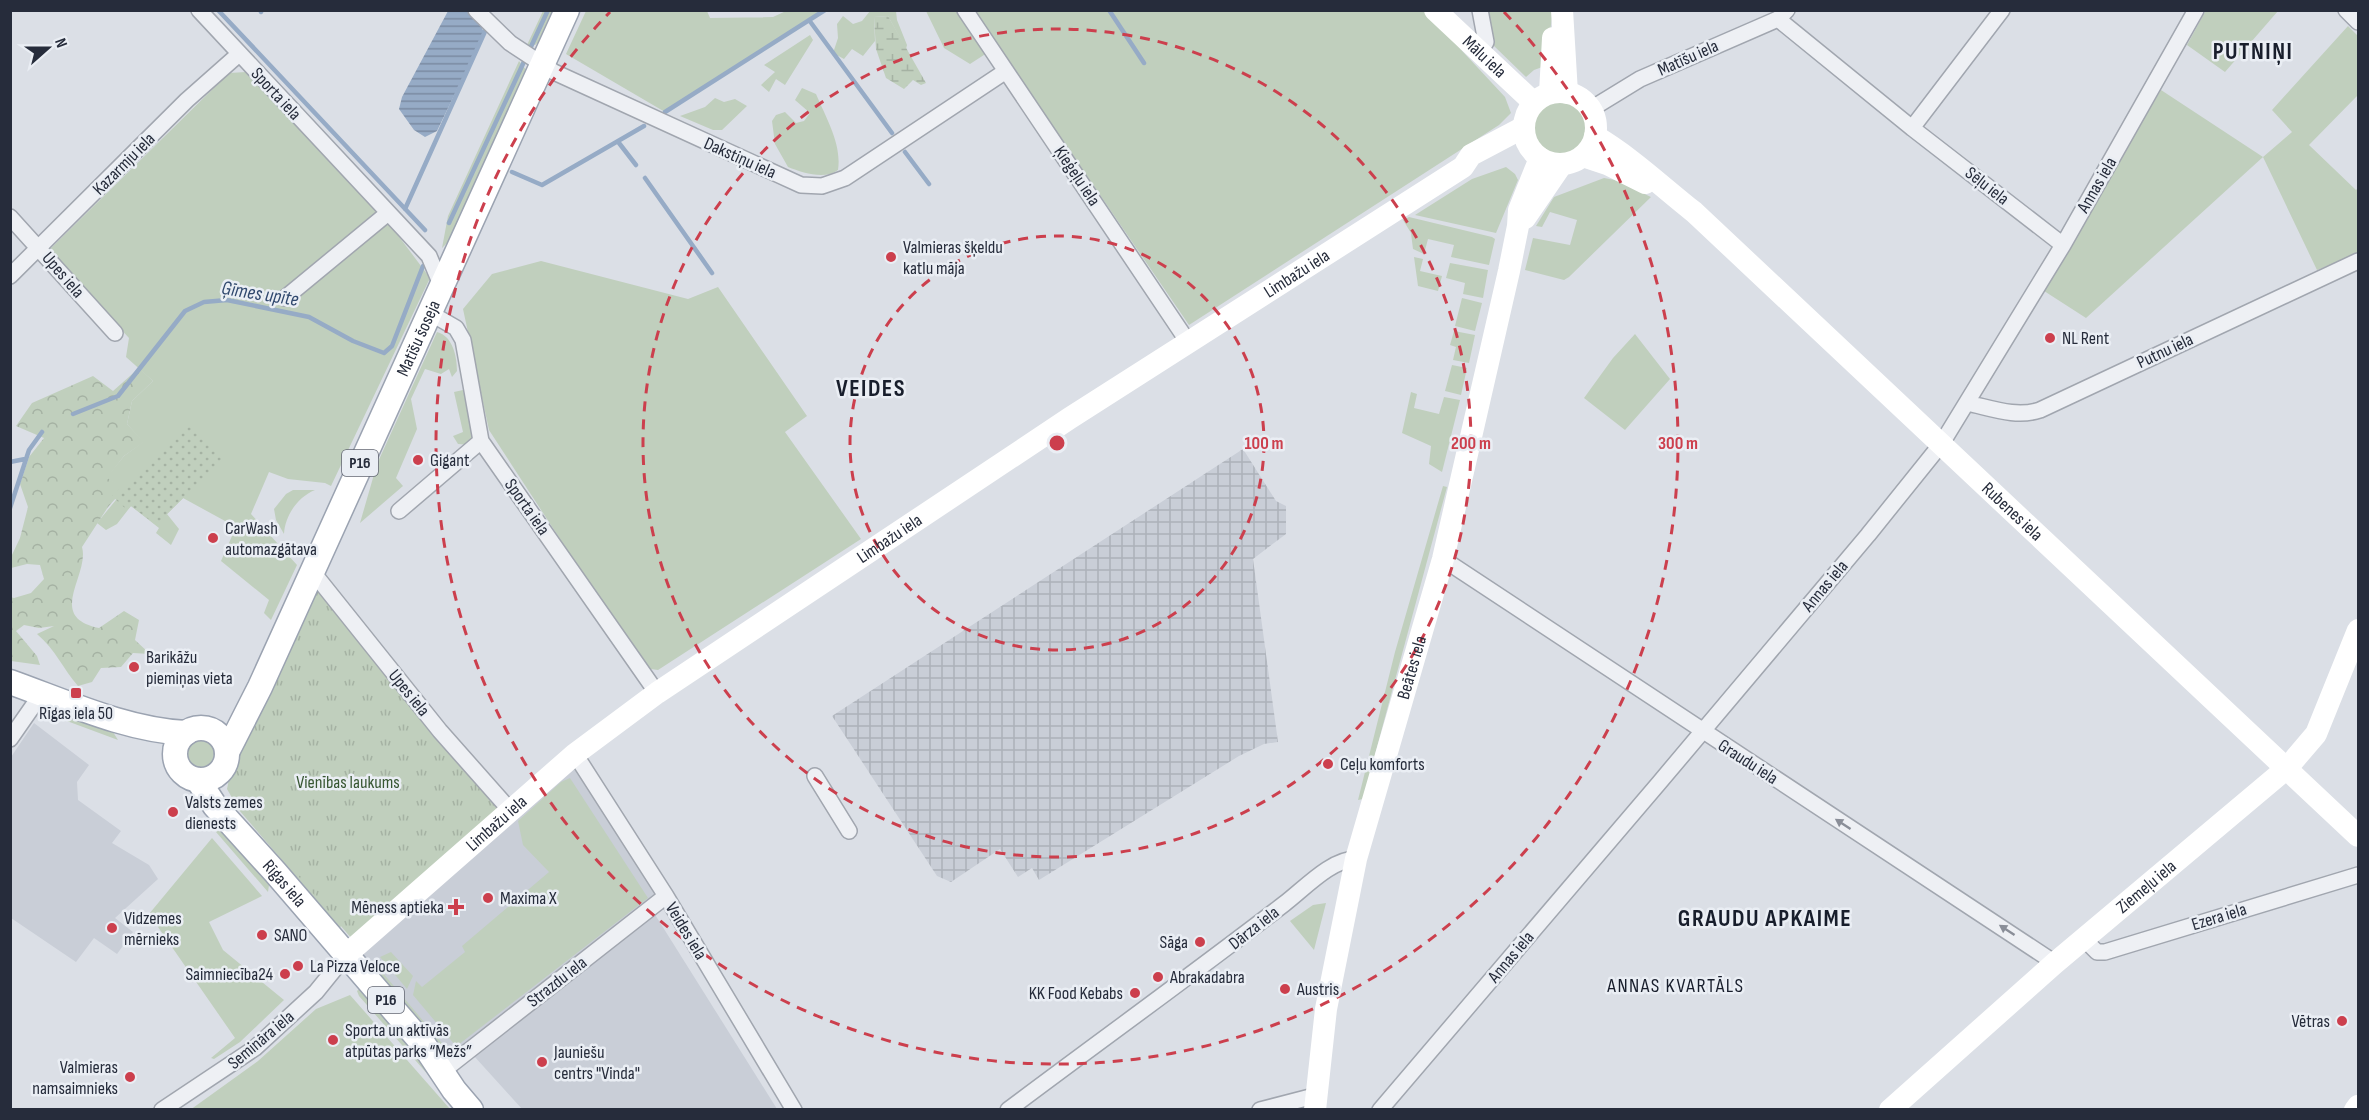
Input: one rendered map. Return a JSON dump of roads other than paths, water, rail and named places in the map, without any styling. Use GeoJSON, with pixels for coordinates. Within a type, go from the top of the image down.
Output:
{"type":"FeatureCollection","features":[{"type":"Feature","properties":{"kind":"main road","name":"Matīšu šoseja"},"geometry":{"type":"LineString","coordinates":[[224,761],[567,10]]}},
{"type":"Feature","properties":{"kind":"main road","name":"Mālu iela"},"geometry":{"type":"LineString","coordinates":[[1435,10],[1480,51],[1550,96]]}},
{"type":"Feature","properties":{"kind":"main road"},"geometry":{"type":"LineString","coordinates":[[1550,96],[1561,14]]}},
{"type":"Feature","properties":{"kind":"main road"},"geometry":{"type":"LineString","coordinates":[[1550,96],[1584,101],[1591,109],[1596,127],[1595,136],[1583,156],[1562,164],[1531,144],[1529,110],[1550,96]]}},
{"type":"Feature","properties":{"kind":"main road","name":"Rubenes iela"},"geometry":{"type":"LineString","coordinates":[[1595,136],[1652,175],[1666,190],[1694,212],[2358,836]]}},
{"type":"Feature","properties":{"kind":"main road","name":"Limbažu iela"},"geometry":{"type":"LineString","coordinates":[[346,955],[575,754],[657,693],[1188,342],[1463,166],[1531,144]]}},
{"type":"Feature","properties":{"kind":"main road","name":"Beātes iela"},"geometry":{"type":"LineString","coordinates":[[1315,1103],[1326,1009],[1356,859],[1443,559],[1462,484],[1518,226],[1531,144]]}},
{"type":"Feature","properties":{"kind":"main road","name":"Rubenes iela"},"geometry":{"type":"LineString","coordinates":[[1583,156],[1666,190]]}},
{"type":"Feature","properties":{"kind":"main road","name":"Beātes iela"},"geometry":{"type":"LineString","coordinates":[[1518,226],[1562,164]]}},
{"type":"Feature","properties":{"kind":"main road","name":"Ziemeļu iela"},"geometry":{"type":"LineString","coordinates":[[1890,1110],[2055,963],[2287,768],[2316,734],[2358,630]]}},
{"type":"Feature","properties":{"kind":"main road","name":"Matīšu šoseja"},"geometry":{"type":"LineString","coordinates":[[196,731],[233,712],[268,665]]}},
{"type":"Feature","properties":{"kind":"main road"},"geometry":{"type":"LineString","coordinates":[[10,682],[112,720],[132,722],[168,732],[196,731]]}},
{"type":"Feature","properties":{"kind":"main road"},"geometry":{"type":"LineString","coordinates":[[112,720],[126,732],[159,746],[176,760]]}},
{"type":"Feature","properties":{"kind":"main road"},"geometry":{"type":"LineString","coordinates":[[176,760],[179,741],[196,731]]}},
{"type":"Feature","properties":{"kind":"main road","name":"P16"},"geometry":{"type":"LineString","coordinates":[[196,731],[220,736],[224,761]]}},
{"type":"Feature","properties":{"kind":"main road","name":"P16"},"geometry":{"type":"LineString","coordinates":[[176,760],[180,770],[198,780]]}},
{"type":"Feature","properties":{"kind":"main road"},"geometry":{"type":"LineString","coordinates":[[198,780],[209,778],[224,761]]}},
{"type":"Feature","properties":{"kind":"main road","name":"Rīgas iela"},"geometry":{"type":"LineString","coordinates":[[224,761],[220,784],[238,830]]}},
{"type":"Feature","properties":{"kind":"main road","name":"Rīgas iela"},"geometry":{"type":"LineString","coordinates":[[198,780],[215,806],[424,1045],[489,1110]]}},
{"type":"Feature","properties":{"kind":"main road","name":"Rīgas iela"},"geometry":{"type":"LineString","coordinates":[[424,1045],[454,1090],[471,1110]]}},
{"type":"Feature","properties":{"kind":"main road"},"geometry":{"type":"LineString","coordinates":[[2355,1110],[2358,1106]]}},
{"type":"Feature","properties":{"kind":"street","name":"Sporta iela"},"geometry":{"type":"LineString","coordinates":[[199,10],[429,256],[442,287]]}},
{"type":"Feature","properties":{"kind":"street","name":"Dakstiņu iela"},"geometry":{"type":"LineString","coordinates":[[476,10],[510,43],[542,65],[801,185],[822,186],[845,178],[1006,71]]}},
{"type":"Feature","properties":{"kind":"street","name":"Ķieģeļu iela"},"geometry":{"type":"LineString","coordinates":[[965,10],[1188,342]]}},
{"type":"Feature","properties":{"kind":"street"},"geometry":{"type":"LineString","coordinates":[[1480,10],[1486,42],[1480,51]]}},
{"type":"Feature","properties":{"kind":"street"},"geometry":{"type":"LineString","coordinates":[[1912,128],[2002,10]]}},
{"type":"Feature","properties":{"kind":"street","name":"Annas iela"},"geometry":{"type":"LineString","coordinates":[[1380,1110],[1868,535],[1942,443],[2063,245],[2196,10]]}},
{"type":"Feature","properties":{"kind":"street"},"geometry":{"type":"LineString","coordinates":[[2346,10],[2358,22]]}},
{"type":"Feature","properties":{"kind":"street","name":"Sēļu iela"},"geometry":{"type":"LineString","coordinates":[[1783,15],[1912,128],[2063,245]]}},
{"type":"Feature","properties":{"kind":"street","name":"Matīšu iela"},"geometry":{"type":"LineString","coordinates":[[1591,109],[1640,80],[1783,15]]}},
{"type":"Feature","properties":{"kind":"street","name":"Kazarmju iela"},"geometry":{"type":"LineString","coordinates":[[10,276],[187,100],[239,54]]}},
{"type":"Feature","properties":{"kind":"street"},"geometry":{"type":"LineString","coordinates":[[285,298],[388,213]]}},
{"type":"Feature","properties":{"kind":"street","name":"Upes iela"},"geometry":{"type":"LineString","coordinates":[[10,217],[39,248],[46,260],[115,333]]}},
{"type":"Feature","properties":{"kind":"street","name":"Putnu iela"},"geometry":{"type":"LineString","coordinates":[[1967,403],[2014,413],[2026,414],[2040,410],[2358,261]]}},
{"type":"Feature","properties":{"kind":"street","name":"Sporta iela"},"geometry":{"type":"LineString","coordinates":[[430,313],[456,328],[463,340],[481,441],[657,693]]}},
{"type":"Feature","properties":{"kind":"street"},"geometry":{"type":"LineString","coordinates":[[399,511],[481,441]]}},
{"type":"Feature","properties":{"kind":"street","name":"Graudu iela"},"geometry":{"type":"LineString","coordinates":[[1443,559],[2055,963]]}},
{"type":"Feature","properties":{"kind":"street","name":"Upes iela"},"geometry":{"type":"LineString","coordinates":[[312,572],[440,731],[510,810]]}},
{"type":"Feature","properties":{"kind":"street"},"geometry":{"type":"LineString","coordinates":[[10,739],[42,693]]}},
{"type":"Feature","properties":{"kind":"street","name":"Veides iela"},"geometry":{"type":"LineString","coordinates":[[575,754],[666,896],[794,1110]]}},
{"type":"Feature","properties":{"kind":"street"},"geometry":{"type":"LineString","coordinates":[[815,776],[849,831]]}},
{"type":"Feature","properties":{"kind":"street","name":"Dārza iela"},"geometry":{"type":"LineString","coordinates":[[1008,1110],[1222,952],[1323,874],[1344,859],[1356,859]]}},
{"type":"Feature","properties":{"kind":"street","name":"Ezera iela"},"geometry":{"type":"LineString","coordinates":[[2084,939],[2097,952],[2105,952],[2358,875]]}},
{"type":"Feature","properties":{"kind":"street","name":"Strazdu iela"},"geometry":{"type":"LineString","coordinates":[[448,1067],[666,896]]}},
{"type":"Feature","properties":{"kind":"street","name":"Semināra iela"},"geometry":{"type":"LineString","coordinates":[[162,1110],[255,1048],[316,992],[346,955]]}},
{"type":"Feature","properties":{"kind":"street"},"geometry":{"type":"LineString","coordinates":[[1260,1110],[1315,1103]]}},
{"type":"Feature","properties":{"kind":"water"},"geometry":{"type":"Polygon","coordinates":[[[448,11],[472,12],[476,15],[484,33],[437,131],[425,137],[414,130],[399,109],[402,97],[448,11]]]}},
{"type":"Feature","properties":{"kind":"waterway"},"geometry":{"type":"LineString","coordinates":[[218,10],[425,230]]}},
{"type":"Feature","properties":{"kind":"waterway"},"geometry":{"type":"LineString","coordinates":[[449,223],[548,10]]}},
{"type":"Feature","properties":{"kind":"waterway"},"geometry":{"type":"LineString","coordinates":[[665,112],[825,10]]}},
{"type":"Feature","properties":{"kind":"waterway"},"geometry":{"type":"LineString","coordinates":[[1109,10],[1144,63]]}},
{"type":"Feature","properties":{"kind":"waterway"},"geometry":{"type":"LineString","coordinates":[[809,20],[892,133]]}},
{"type":"Feature","properties":{"kind":"waterway"},"geometry":{"type":"LineString","coordinates":[[405,209],[487,27]]}},
{"type":"Feature","properties":{"kind":"waterway"},"geometry":{"type":"LineString","coordinates":[[512,172],[542,185],[644,126]]}},
{"type":"Feature","properties":{"kind":"waterway"},"geometry":{"type":"LineString","coordinates":[[619,143],[636,165]]}},
{"type":"Feature","properties":{"kind":"waterway"},"geometry":{"type":"LineString","coordinates":[[905,152],[929,184]]}},
{"type":"Feature","properties":{"kind":"waterway"},"geometry":{"type":"LineString","coordinates":[[645,178],[712,273]]}},
{"type":"Feature","properties":{"kind":"waterway","name":"Ģīmes upīte"},"geometry":{"type":"LineString","coordinates":[[73,414],[118,396],[185,311],[204,302],[227,300],[309,317],[353,341],[384,353],[392,346],[423,266]]}},
{"type":"Feature","properties":{"kind":"waterway","name":"Ģīmes upīte"},"geometry":{"type":"LineString","coordinates":[[10,508],[29,450],[42,432]]}},
{"type":"Feature","properties":{"kind":"waterway"},"geometry":{"type":"LineString","coordinates":[[10,462],[25,459]]}},
{"type":"Feature","properties":{"kind":"place","name":"Valmieras šķeldu katlu māja"},"geometry":{"type":"Point","coordinates":[891,257]}},
{"type":"Feature","properties":{"kind":"place","name":"NL Rent"},"geometry":{"type":"Point","coordinates":[2050,338]}},
{"type":"Feature","properties":{"kind":"place","name":"Gigant"},"geometry":{"type":"Point","coordinates":[418,460]}},
{"type":"Feature","properties":{"kind":"place","name":"CarWash automazgātava"},"geometry":{"type":"Point","coordinates":[213,538]}},
{"type":"Feature","properties":{"kind":"place","name":"Barikāžu piemiņas vieta"},"geometry":{"type":"Point","coordinates":[134,667]}},
{"type":"Feature","properties":{"kind":"place","name":"Rīgas iela 50"},"geometry":{"type":"Point","coordinates":[76,693]}},
{"type":"Feature","properties":{"kind":"place","name":"Ceļu komforts"},"geometry":{"type":"Point","coordinates":[1328,764]}},
{"type":"Feature","properties":{"kind":"place","name":"Valsts zemes dienests"},"geometry":{"type":"Point","coordinates":[173,812]}},
{"type":"Feature","properties":{"kind":"place","name":"Maxima X"},"geometry":{"type":"Point","coordinates":[488,898]}},
{"type":"Feature","properties":{"kind":"place","name":"Mēness aptieka"},"geometry":{"type":"Point","coordinates":[456,907]}},
{"type":"Feature","properties":{"kind":"place","name":"Vidzemes mērnieks"},"geometry":{"type":"Point","coordinates":[112,928]}},
{"type":"Feature","properties":{"kind":"place","name":"SANO"},"geometry":{"type":"Point","coordinates":[262,935]}},
{"type":"Feature","properties":{"kind":"place","name":"Sāga"},"geometry":{"type":"Point","coordinates":[1200,942]}},
{"type":"Feature","properties":{"kind":"place","name":"La Pizza Veloce"},"geometry":{"type":"Point","coordinates":[298,966]}},
{"type":"Feature","properties":{"kind":"place","name":"Saimniecība24"},"geometry":{"type":"Point","coordinates":[285,974]}},
{"type":"Feature","properties":{"kind":"place","name":"Abrakadabra"},"geometry":{"type":"Point","coordinates":[1158,977]}},
{"type":"Feature","properties":{"kind":"place","name":"Austris"},"geometry":{"type":"Point","coordinates":[1285,989]}},
{"type":"Feature","properties":{"kind":"place","name":"KK Food Kebabs"},"geometry":{"type":"Point","coordinates":[1135,993]}},
{"type":"Feature","properties":{"kind":"place","name":"Vētras"},"geometry":{"type":"Point","coordinates":[2342,1021]}},
{"type":"Feature","properties":{"kind":"place","name":"Sporta un aktīvās atpūtas parks “Mežs”"},"geometry":{"type":"Point","coordinates":[333,1040]}},
{"type":"Feature","properties":{"kind":"place","name":"Jauniešu centrs \"Vinda\""},"geometry":{"type":"Point","coordinates":[542,1062]}},
{"type":"Feature","properties":{"kind":"place","name":"Valmieras namsaimnieks"},"geometry":{"type":"Point","coordinates":[130,1077]}},
{"type":"Feature","properties":{"kind":"district","name":"PUTNIŅI"},"geometry":{"type":"Point","coordinates":[2253,51]}},
{"type":"Feature","properties":{"kind":"district","name":"VEIDES"},"geometry":{"type":"Point","coordinates":[871,388]}},
{"type":"Feature","properties":{"kind":"district","name":"GRAUDU APKAIME"},"geometry":{"type":"Point","coordinates":[1765,918]}},
{"type":"Feature","properties":{"kind":"district","name":"ANNAS KVARTĀLS"},"geometry":{"type":"Point","coordinates":[1676,986]}},
{"type":"Feature","properties":{"kind":"park label","name":"Vienības laukums"},"geometry":{"type":"Point","coordinates":[348,782]}}]}
